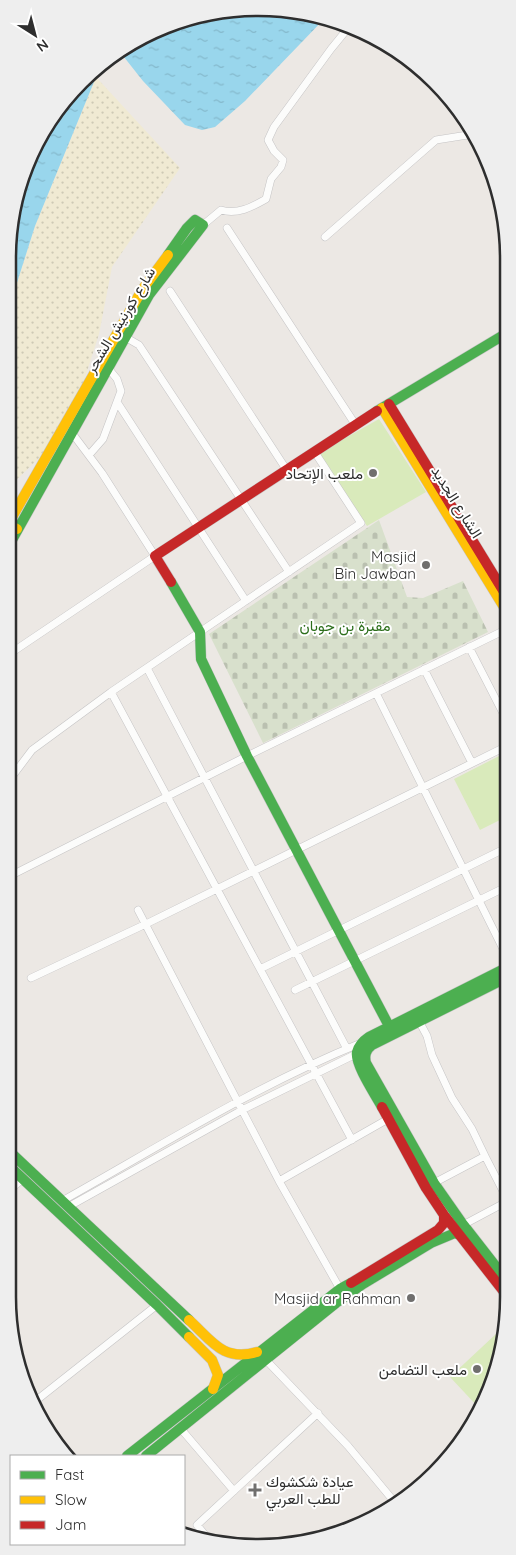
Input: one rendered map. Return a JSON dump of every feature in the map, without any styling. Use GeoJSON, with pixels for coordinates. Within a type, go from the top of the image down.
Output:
{"type":"FeatureCollection","features":[{"type":"Feature","properties":{"kind":"street"},"geometry":{"type":"LineString","coordinates":[[203,225],[221,210],[230,213],[239,211],[266,199],[271,179],[282,167],[283,160],[274,151],[268,140],[274,127],[345,32]]}},
{"type":"Feature","properties":{"kind":"street"},"geometry":{"type":"LineString","coordinates":[[325,237],[436,140],[466,135]]}},
{"type":"Feature","properties":{"kind":"street","name":"شارع كورنيش الشحر"},"geometry":{"type":"LineString","coordinates":[[16,510],[142,290],[187,228],[195,220],[203,225],[150,295],[17,529]]}},
{"type":"Feature","properties":{"kind":"street"},"geometry":{"type":"LineString","coordinates":[[227,228],[355,424]]}},
{"type":"Feature","properties":{"kind":"street"},"geometry":{"type":"LineString","coordinates":[[170,291],[286,470]]}},
{"type":"Feature","properties":{"kind":"street"},"geometry":{"type":"LineString","coordinates":[[125,338],[138,345],[289,572]]}},
{"type":"Feature","properties":{"kind":"street"},"geometry":{"type":"LineString","coordinates":[[16,650],[355,424],[500,338]]}},
{"type":"Feature","properties":{"kind":"street"},"geometry":{"type":"LineString","coordinates":[[88,455],[103,439],[121,391],[117,379],[108,368]]}},
{"type":"Feature","properties":{"kind":"street"},"geometry":{"type":"LineString","coordinates":[[117,402],[246,601]]}},
{"type":"Feature","properties":{"kind":"street","name":"الشارع الجديد"},"geometry":{"type":"LineString","coordinates":[[386,406],[500,577]]}},
{"type":"Feature","properties":{"kind":"street","name":"الشارع الجديد"},"geometry":{"type":"LineString","coordinates":[[386,406],[500,600]]}},
{"type":"Feature","properties":{"kind":"street"},"geometry":{"type":"LineString","coordinates":[[72,434],[102,473],[155,556],[200,632],[201,659],[247,756],[389,1026]]}},
{"type":"Feature","properties":{"kind":"street"},"geometry":{"type":"LineString","coordinates":[[16,771],[32,750],[111,692],[361,523],[314,451]]}},
{"type":"Feature","properties":{"kind":"street"},"geometry":{"type":"LineString","coordinates":[[16,873],[247,756],[500,632]]}},
{"type":"Feature","properties":{"kind":"street"},"geometry":{"type":"LineString","coordinates":[[469,647],[500,707]]}},
{"type":"Feature","properties":{"kind":"street"},"geometry":{"type":"LineString","coordinates":[[147,668],[296,951],[426,1188],[444,1215],[500,1265]]}},
{"type":"Feature","properties":{"kind":"street"},"geometry":{"type":"LineString","coordinates":[[424,670],[472,763]]}},
{"type":"Feature","properties":{"kind":"street"},"geometry":{"type":"LineString","coordinates":[[111,692],[352,1140]]}},
{"type":"Feature","properties":{"kind":"street"},"geometry":{"type":"LineString","coordinates":[[376,693],[500,943]]}},
{"type":"Feature","properties":{"kind":"street"},"geometry":{"type":"LineString","coordinates":[[32,978],[500,749]]}},
{"type":"Feature","properties":{"kind":"street"},"geometry":{"type":"LineString","coordinates":[[260,969],[500,851]]}},
{"type":"Feature","properties":{"kind":"street"},"geometry":{"type":"LineString","coordinates":[[295,990],[500,890]]}},
{"type":"Feature","properties":{"kind":"street"},"geometry":{"type":"LineString","coordinates":[[138,910],[279,1180],[340,1289]]}},
{"type":"Feature","properties":{"kind":"street"},"geometry":{"type":"LineString","coordinates":[[65,1204],[316,1073],[351,1052],[369,1037],[389,1026],[500,972]]}},
{"type":"Feature","properties":{"kind":"street"},"geometry":{"type":"LineString","coordinates":[[500,980],[372,1045],[366,1050],[364,1056],[434,1184],[464,1233],[500,1285]]}},
{"type":"Feature","properties":{"kind":"street"},"geometry":{"type":"LineString","coordinates":[[419,1021],[452,1098],[472,1129],[500,1185]]}},
{"type":"Feature","properties":{"kind":"street"},"geometry":{"type":"LineString","coordinates":[[65,1204],[238,1102],[312,1065],[351,1052]]}},
{"type":"Feature","properties":{"kind":"street"},"geometry":{"type":"LineString","coordinates":[[279,1180],[388,1119]]}},
{"type":"Feature","properties":{"kind":"street"},"geometry":{"type":"LineString","coordinates":[[434,1184],[485,1156]]}},
{"type":"Feature","properties":{"kind":"street"},"geometry":{"type":"LineString","coordinates":[[16,1158],[65,1204],[144,1286],[156,1305],[212,1360],[234,1373],[248,1375]]}},
{"type":"Feature","properties":{"kind":"street"},"geometry":{"type":"LineString","coordinates":[[16,1172],[222,1352],[240,1356],[262,1350]]}},
{"type":"Feature","properties":{"kind":"street"},"geometry":{"type":"LineString","coordinates":[[16,1185],[23,1179]]}},
{"type":"Feature","properties":{"kind":"street"},"geometry":{"type":"LineString","coordinates":[[130,1455],[340,1289],[419,1246],[446,1236],[464,1233],[500,1207]]}},
{"type":"Feature","properties":{"kind":"street"},"geometry":{"type":"LineString","coordinates":[[147,1455],[336,1304],[419,1246],[444,1223],[444,1215]]}},
{"type":"Feature","properties":{"kind":"street"},"geometry":{"type":"LineString","coordinates":[[39,1399],[156,1305]]}},
{"type":"Feature","properties":{"kind":"street"},"geometry":{"type":"LineString","coordinates":[[222,1352],[234,1373],[231,1388]]}},
{"type":"Feature","properties":{"kind":"street"},"geometry":{"type":"LineString","coordinates":[[212,1360],[218,1375],[212,1390]]}},
{"type":"Feature","properties":{"kind":"street"},"geometry":{"type":"LineString","coordinates":[[266,1360],[348,1446],[391,1498]]}},
{"type":"Feature","properties":{"kind":"street"},"geometry":{"type":"LineString","coordinates":[[203,1533],[197,1525],[318,1413]]}},
{"type":"Feature","properties":{"kind":"street"},"geometry":{"type":"LineString","coordinates":[[181,1429],[234,1491]]}},
{"type":"Feature","properties":{"kind":"sand"},"geometry":{"type":"Polygon","coordinates":[[[97,78],[180,168],[112,267],[99,334],[82,387],[55,443],[16,480],[16,286],[35,226],[97,78]]]}},
{"type":"Feature","properties":{"kind":"green space","name":"ملعب الإتحاد"},"geometry":{"type":"Polygon","coordinates":[[[379,419],[426,492],[367,526],[319,453],[379,419]]]}},
{"type":"Feature","properties":{"kind":"green space","name":"مقبرة بن جوبان"},"geometry":{"type":"Polygon","coordinates":[[[379,520],[407,597],[423,598],[463,581],[488,632],[263,743],[209,634],[379,520]]]}},
{"type":"Feature","properties":{"kind":"green space"},"geometry":{"type":"Polygon","coordinates":[[[500,756],[500,820],[480,830],[454,779],[500,756]]]}},
{"type":"Feature","properties":{"kind":"green space","name":"ملعب التضامن"},"geometry":{"type":"Polygon","coordinates":[[[497,1333],[492,1360],[475,1404],[450,1377],[497,1333]]]}},
{"type":"Feature","properties":{"kind":"water"},"geometry":{"type":"Polygon","coordinates":[[[258,16],[290,18],[320,24],[245,101],[215,127],[202,130],[185,125],[143,81],[124,57],[151,41],[195,24],[226,18],[258,16]]]}},
{"type":"Feature","properties":{"kind":"water"},"geometry":{"type":"Polygon","coordinates":[[[95,80],[35,226],[16,286],[18,226],[29,180],[41,151],[57,124],[76,99],[95,80]]]}},
{"type":"Feature","properties":{"kind":"traffic: fast"},"geometry":{"type":"LineString","coordinates":[[16,533],[149,295],[203,225],[195,220],[168,255]]}},
{"type":"Feature","properties":{"kind":"traffic: fast"},"geometry":{"type":"LineString","coordinates":[[377,411],[500,337]]}},
{"type":"Feature","properties":{"kind":"traffic: fast"},"geometry":{"type":"LineString","coordinates":[[171,582],[200,632],[201,659],[247,756],[389,1026]]}},
{"type":"Feature","properties":{"kind":"traffic: fast"},"geometry":{"type":"LineString","coordinates":[[382,1107],[359,1064],[357,1052],[361,1043],[369,1037],[500,971]]}},
{"type":"Feature","properties":{"kind":"traffic: fast"},"geometry":{"type":"LineString","coordinates":[[500,981],[372,1045],[365,1055],[366,1063],[434,1183],[500,1272]]}},
{"type":"Feature","properties":{"kind":"traffic: fast"},"geometry":{"type":"LineString","coordinates":[[16,1158],[189,1320]]}},
{"type":"Feature","properties":{"kind":"traffic: fast"},"geometry":{"type":"LineString","coordinates":[[16,1173],[189,1337]]}},
{"type":"Feature","properties":{"kind":"traffic: fast"},"geometry":{"type":"LineString","coordinates":[[147,1455],[336,1303],[363,1284],[431,1243],[455,1233],[460,1235]]}},
{"type":"Feature","properties":{"kind":"traffic: fast"},"geometry":{"type":"LineString","coordinates":[[128,1455],[340,1289],[351,1283]]}},
{"type":"Feature","properties":{"kind":"traffic: slow"},"geometry":{"type":"LineString","coordinates":[[16,510],[142,290],[168,255]]}},
{"type":"Feature","properties":{"kind":"traffic: slow"},"geometry":{"type":"LineString","coordinates":[[382,408],[500,601]]}},
{"type":"Feature","properties":{"kind":"traffic: slow"},"geometry":{"type":"LineString","coordinates":[[189,1320],[219,1348],[227,1352],[235,1354],[257,1352]]}},
{"type":"Feature","properties":{"kind":"traffic: slow"},"geometry":{"type":"LineString","coordinates":[[189,1337],[212,1360],[218,1375],[213,1389]]}},
{"type":"Feature","properties":{"kind":"traffic: jam"},"geometry":{"type":"LineString","coordinates":[[389,404],[500,586]]}},
{"type":"Feature","properties":{"kind":"traffic: jam"},"geometry":{"type":"LineString","coordinates":[[171,582],[155,556],[377,411]]}},
{"type":"Feature","properties":{"kind":"traffic: jam"},"geometry":{"type":"LineString","coordinates":[[382,1107],[426,1188],[444,1215],[500,1287]]}},
{"type":"Feature","properties":{"kind":"traffic: jam"},"geometry":{"type":"LineString","coordinates":[[351,1283],[438,1230],[444,1223],[444,1215]]}},
{"type":"Feature","properties":{"kind":"place","name":"ملعب الإتحاد"},"geometry":{"type":"Point","coordinates":[373,473]}},
{"type":"Feature","properties":{"kind":"place","name":"Masjid Bin Jawban"},"geometry":{"type":"Point","coordinates":[426,565]}},
{"type":"Feature","properties":{"kind":"place","name":"Masjid ar Rahman"},"geometry":{"type":"Point","coordinates":[411,1298]}},
{"type":"Feature","properties":{"kind":"place","name":"ملعب التضامن"},"geometry":{"type":"Point","coordinates":[477,1369]}},
{"type":"Feature","properties":{"kind":"place","name":"عيادة شكشوك للطب العربي"},"geometry":{"type":"Point","coordinates":[255,1490]}}]}
